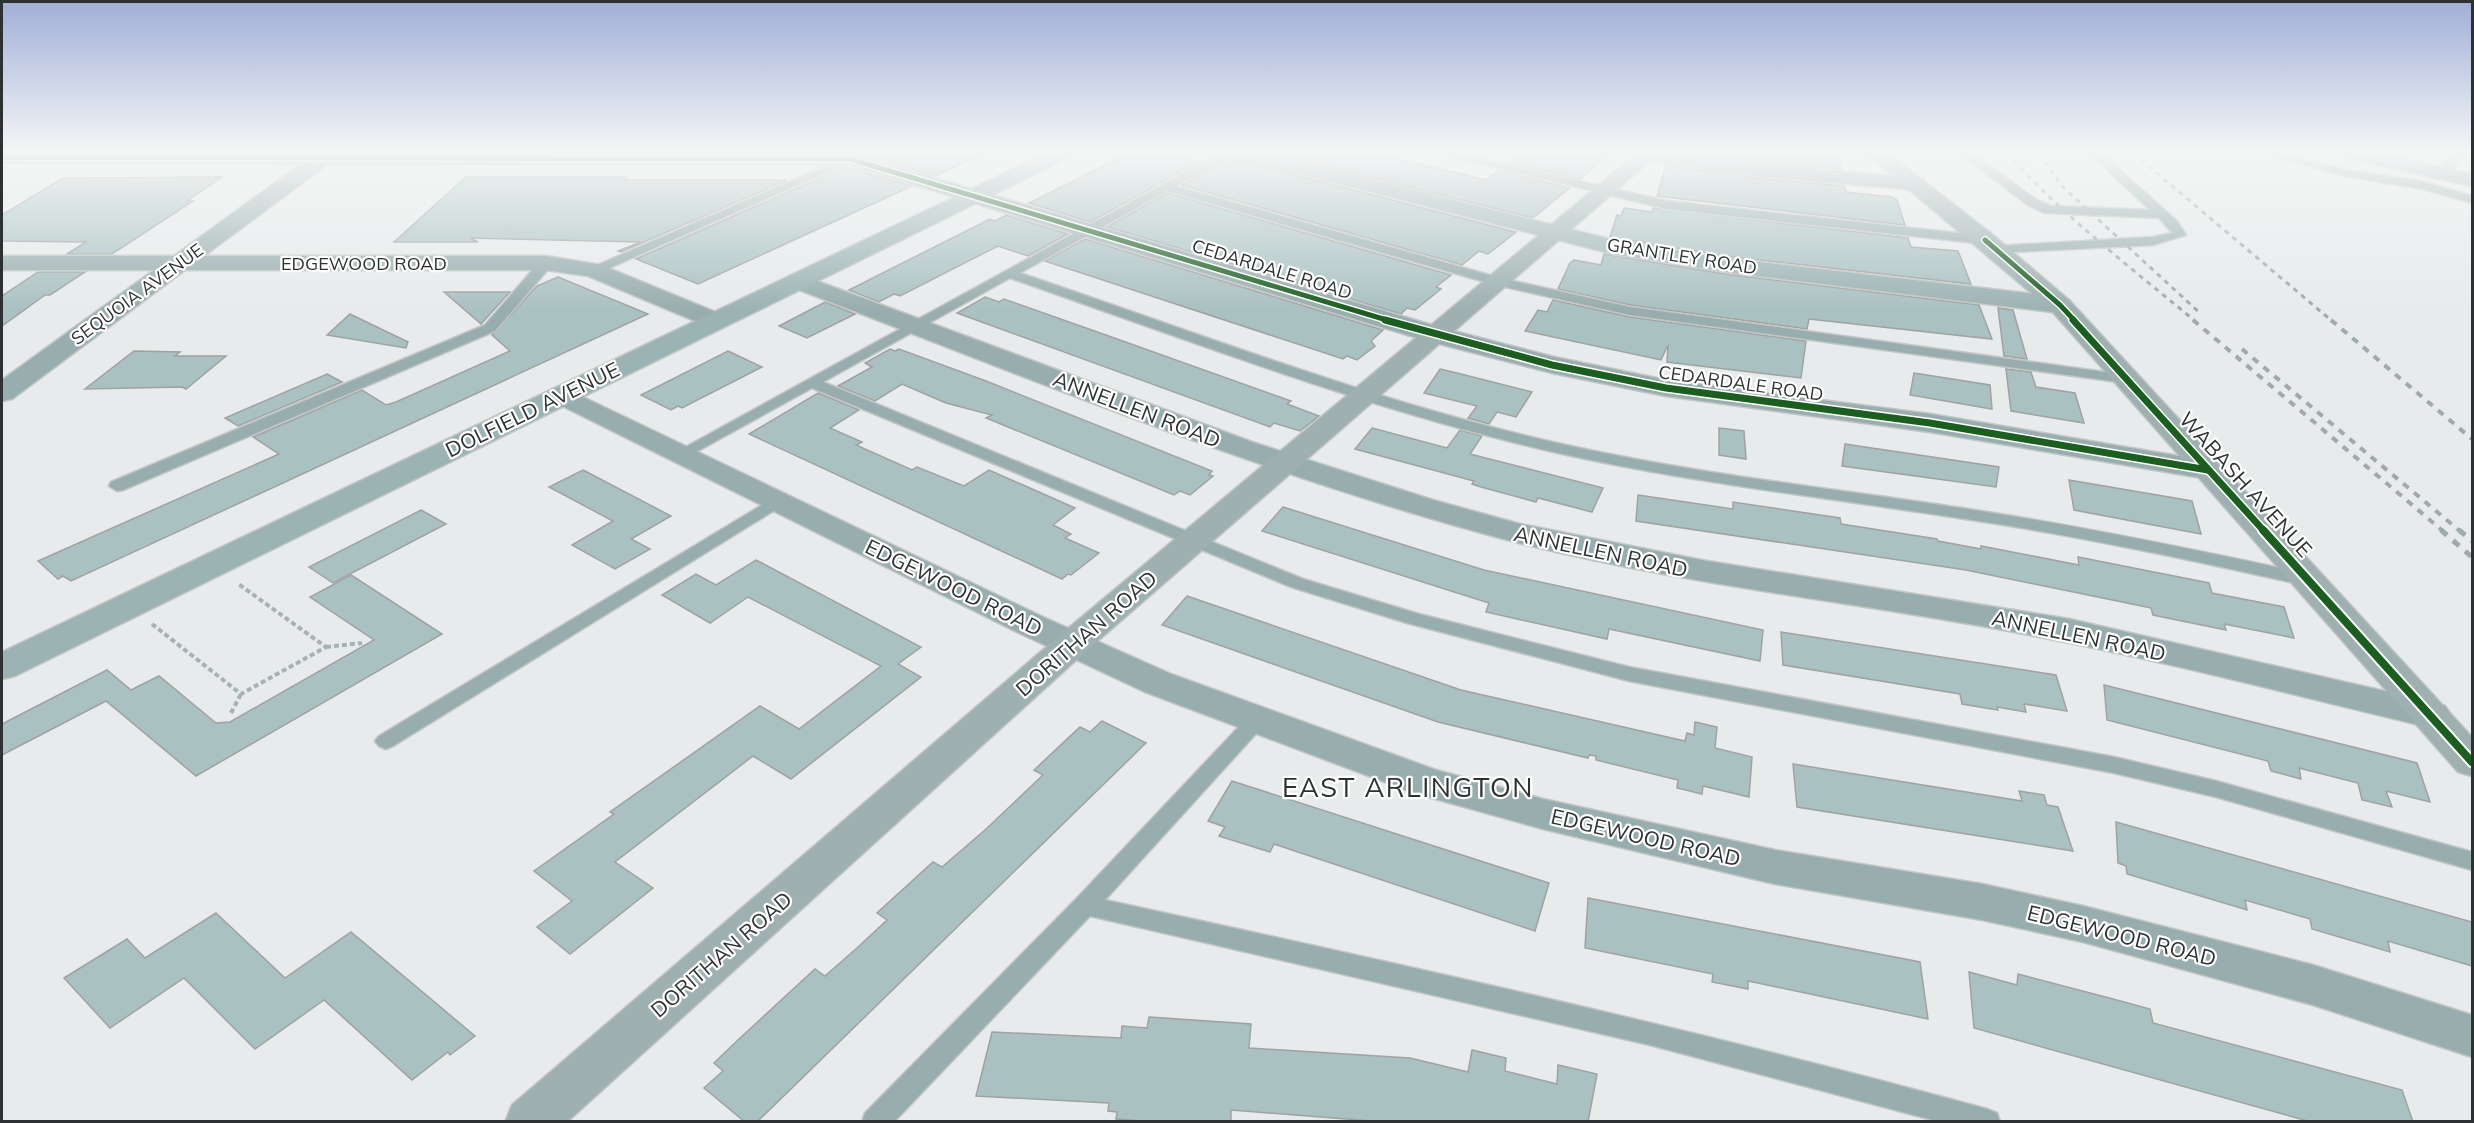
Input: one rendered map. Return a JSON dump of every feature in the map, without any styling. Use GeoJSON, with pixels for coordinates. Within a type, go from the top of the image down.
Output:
{"type":"FeatureCollection","features":[{"type":"Feature","properties":{"kind":"main road","name":"DORITHAN ROAD"},"geometry":{"type":"LineString","coordinates":[[530,1122],[1072,644],[1586,205]]}},
{"type":"Feature","properties":{"kind":"main road","name":"WABASH AVENUE"},"geometry":{"type":"LineString","coordinates":[[1942,205],[2060,305],[2472,762]]}},
{"type":"Feature","properties":{"kind":"street","name":"SEQUOIA AVENUE"},"geometry":{"type":"LineString","coordinates":[[2,393],[258,205]]}},
{"type":"Feature","properties":{"kind":"street","name":"DOLFIELD AVENUE"},"geometry":{"type":"LineString","coordinates":[[2,667],[955,205]]}},
{"type":"Feature","properties":{"kind":"street","name":"CEDARDALE ROAD"},"geometry":{"type":"LineString","coordinates":[[1007,205],[1433,334],[1552,365],[1666,388],[1941,425],[2208,470]]}},
{"type":"Feature","properties":{"kind":"street","name":"GRANTLEY ROAD"},"geometry":{"type":"LineString","coordinates":[[1445,205],[1613,247],[1701,261],[2060,305]]}},
{"type":"Feature","properties":{"kind":"street","name":"EDGEWOOD ROAD"},"geometry":{"type":"LineString","coordinates":[[2,263],[546,263],[593,270],[716,321]]}},
{"type":"Feature","properties":{"kind":"street","name":"ANNELLEN ROAD"},"geometry":{"type":"LineString","coordinates":[[798,281],[1281,464],[1440,513],[1608,555],[1699,572],[2018,621],[2091,635],[2432,715]]}},
{"type":"Feature","properties":{"kind":"street","name":"EDGEWOOD ROAD"},"geometry":{"type":"LineString","coordinates":[[562,395],[1072,644],[1158,683],[1256,722],[1428,783],[1543,813],[1775,867],[1982,902],[2083,924],[2313,985],[2472,1036]]}},
{"type":"Feature","properties":{"kind":"lane"},"geometry":{"type":"LineString","coordinates":[[593,270],[743,205]]}},
{"type":"Feature","properties":{"kind":"lane"},"geometry":{"type":"LineString","coordinates":[[681,454],[1133,205]]}},
{"type":"Feature","properties":{"kind":"lane"},"geometry":{"type":"LineString","coordinates":[[1227,205],[1497,281],[1567,298],[1681,320],[1929,350],[2126,379]]}},
{"type":"Feature","properties":{"kind":"lane"},"geometry":{"type":"LineString","coordinates":[[1670,205],[1991,245],[2153,241],[2180,235],[2180,231],[2152,205]]}},
{"type":"Feature","properties":{"kind":"lane"},"geometry":{"type":"LineString","coordinates":[[2039,205],[2049,210],[2162,214]]}},
{"type":"Feature","properties":{"kind":"lane"},"geometry":{"type":"LineString","coordinates":[[117,486],[490,328],[546,263]]}},
{"type":"Feature","properties":{"kind":"lane"},"geometry":{"type":"LineString","coordinates":[[1010,274],[1364,394],[1489,430],[1632,463],[1705,476],[2033,524],[2172,550],[2310,580]]}},
{"type":"Feature","properties":{"kind":"lane"},"geometry":{"type":"LineString","coordinates":[[811,382],[1297,583],[1414,619],[1629,674],[2114,765],[2216,789],[2472,861]]}},
{"type":"Feature","properties":{"kind":"lane"},"geometry":{"type":"LineString","coordinates":[[386,741],[777,501]]}},
{"type":"Feature","properties":{"kind":"lane"},"geometry":{"type":"LineString","coordinates":[[875,1122],[1085,905],[1256,722]]}},
{"type":"Feature","properties":{"kind":"lane"},"geometry":{"type":"LineString","coordinates":[[1085,905],[1562,1011],[1823,1074],[1987,1122]]}},
{"type":"Feature","properties":{"kind":"path"},"geometry":{"type":"LineString","coordinates":[[234,581],[326,647]]}},
{"type":"Feature","properties":{"kind":"path"},"geometry":{"type":"LineString","coordinates":[[150,622],[241,694]]}},
{"type":"Feature","properties":{"kind":"path"},"geometry":{"type":"LineString","coordinates":[[231,713],[241,694],[326,647],[362,643]]}},
{"type":"Feature","properties":{"kind":"building"},"geometry":{"type":"Polygon","coordinates":[[[18,205],[186,205],[112,254],[67,254],[86,242],[2,241],[2,215],[18,205]]]}},
{"type":"Feature","properties":{"kind":"building"},"geometry":{"type":"Polygon","coordinates":[[[435,205],[728,205],[621,252],[618,251],[641,242],[470,238],[478,242],[394,242],[435,205]]]}},
{"type":"Feature","properties":{"kind":"building"},"geometry":{"type":"Polygon","coordinates":[[[758,205],[870,205],[698,284],[636,259],[758,205]]]}},
{"type":"Feature","properties":{"kind":"building"},"geometry":{"type":"Polygon","coordinates":[[[1037,205],[1120,205],[1090,222],[1037,205]]]}},
{"type":"Feature","properties":{"kind":"building"},"geometry":{"type":"Polygon","coordinates":[[[1145,205],[1210,205],[1451,275],[1436,287],[1441,289],[1415,310],[1407,308],[1401,314],[1107,227],[1145,205]]]}},
{"type":"Feature","properties":{"kind":"building"},"geometry":{"type":"Polygon","coordinates":[[[1253,205],[1413,205],[1516,232],[1488,254],[1479,251],[1462,265],[1253,205]]]}},
{"type":"Feature","properties":{"kind":"building"},"geometry":{"type":"Polygon","coordinates":[[[1482,205],[1548,205],[1533,218],[1482,205]]]}},
{"type":"Feature","properties":{"kind":"building"},"geometry":{"type":"Polygon","coordinates":[[[1737,205],[1899,205],[1905,225],[1737,205]]]}},
{"type":"Feature","properties":{"kind":"building"},"geometry":{"type":"Polygon","coordinates":[[[1624,208],[1652,212],[1653,208],[1908,238],[1911,247],[1958,251],[1971,284],[1725,256],[1610,237],[1617,215],[1621,216],[1624,208]]]}},
{"type":"Feature","properties":{"kind":"building"},"geometry":{"type":"Polygon","coordinates":[[[1006,215],[1068,234],[1028,256],[998,246],[900,296],[894,294],[879,302],[849,290],[990,219],[995,221],[1006,215]]]}},
{"type":"Feature","properties":{"kind":"building"},"geometry":{"type":"Polygon","coordinates":[[[1085,239],[1383,330],[1371,341],[1375,346],[1357,360],[1347,356],[1343,359],[1045,261],[1085,239]]]}},
{"type":"Feature","properties":{"kind":"building"},"geometry":{"type":"Polygon","coordinates":[[[1604,254],[1725,274],[1979,305],[1992,339],[1809,319],[1807,329],[1630,305],[1558,289],[1570,263],[1574,260],[1601,265],[1604,254]]]}},
{"type":"Feature","properties":{"kind":"building"},"geometry":{"type":"Polygon","coordinates":[[[38,272],[85,272],[50,295],[45,295],[2,326],[2,296],[38,272]]]}},
{"type":"Feature","properties":{"kind":"building"},"geometry":{"type":"Polygon","coordinates":[[[558,277],[648,314],[71,581],[63,576],[58,579],[38,561],[279,454],[253,437],[362,390],[386,405],[396,402],[510,351],[492,335],[537,286],[558,277]]]}},
{"type":"Feature","properties":{"kind":"building"},"geometry":{"type":"Polygon","coordinates":[[[444,292],[510,292],[481,324],[444,292]]]}},
{"type":"Feature","properties":{"kind":"building"},"geometry":{"type":"Polygon","coordinates":[[[985,297],[999,302],[1004,299],[1103,334],[1291,401],[1287,404],[1319,416],[1300,431],[1274,423],[1270,427],[957,313],[985,297]]]}},
{"type":"Feature","properties":{"kind":"building"},"geometry":{"type":"Polygon","coordinates":[[[1553,300],[1630,317],[1806,341],[1801,378],[1667,362],[1668,345],[1661,360],[1525,331],[1538,310],[1547,312],[1553,300]]]}},
{"type":"Feature","properties":{"kind":"building"},"geometry":{"type":"Polygon","coordinates":[[[825,302],[855,314],[807,338],[779,326],[825,302]]]}},
{"type":"Feature","properties":{"kind":"building"},"geometry":{"type":"Polygon","coordinates":[[[1998,308],[2013,310],[2027,359],[2004,356],[1998,308]]]}},
{"type":"Feature","properties":{"kind":"building"},"geometry":{"type":"Polygon","coordinates":[[[350,314],[408,342],[406,348],[327,335],[350,314]]]}},
{"type":"Feature","properties":{"kind":"building"},"geometry":{"type":"Polygon","coordinates":[[[890,349],[895,351],[899,349],[986,381],[1212,471],[1209,475],[1213,476],[1190,495],[1180,491],[1174,495],[986,418],[992,415],[946,403],[902,384],[875,401],[838,386],[872,367],[865,363],[890,349]]]}},
{"type":"Feature","properties":{"kind":"building"},"geometry":{"type":"Polygon","coordinates":[[[134,351],[180,352],[175,356],[226,356],[186,389],[182,387],[85,389],[134,351]]]}},
{"type":"Feature","properties":{"kind":"building"},"geometry":{"type":"Polygon","coordinates":[[[728,351],[762,367],[682,408],[678,406],[671,410],[641,395],[728,351]]]}},
{"type":"Feature","properties":{"kind":"building"},"geometry":{"type":"Polygon","coordinates":[[[1440,369],[1532,392],[1516,417],[1497,412],[1489,424],[1468,418],[1477,406],[1424,393],[1440,369]]]}},
{"type":"Feature","properties":{"kind":"building"},"geometry":{"type":"Polygon","coordinates":[[[2006,369],[2031,372],[2036,387],[2075,393],[2084,423],[2011,411],[2006,369]]]}},
{"type":"Feature","properties":{"kind":"building"},"geometry":{"type":"Polygon","coordinates":[[[1914,373],[1990,385],[1992,409],[1910,395],[1914,373]]]}},
{"type":"Feature","properties":{"kind":"building"},"geometry":{"type":"Polygon","coordinates":[[[327,374],[342,382],[238,426],[225,418],[327,374]]]}},
{"type":"Feature","properties":{"kind":"building"},"geometry":{"type":"Polygon","coordinates":[[[818,393],[859,410],[830,428],[862,442],[856,445],[912,470],[917,467],[964,486],[989,470],[1075,508],[1053,525],[1071,534],[1065,538],[1099,553],[1071,575],[1068,574],[1062,579],[749,434],[818,393]]]}},
{"type":"Feature","properties":{"kind":"building"},"geometry":{"type":"Polygon","coordinates":[[[1372,428],[1447,448],[1460,430],[1482,436],[1470,454],[1603,488],[1592,512],[1538,498],[1536,502],[1472,484],[1474,481],[1355,449],[1372,428]]]}},
{"type":"Feature","properties":{"kind":"building"},"geometry":{"type":"Polygon","coordinates":[[[1719,428],[1744,431],[1746,459],[1719,455],[1719,428]]]}},
{"type":"Feature","properties":{"kind":"building"},"geometry":{"type":"Polygon","coordinates":[[[1845,444],[1999,467],[1996,487],[1842,466],[1845,444]]]}},
{"type":"Feature","properties":{"kind":"building"},"geometry":{"type":"Polygon","coordinates":[[[583,470],[671,516],[631,539],[650,549],[615,569],[572,545],[613,521],[549,487],[583,470]]]}},
{"type":"Feature","properties":{"kind":"building"},"geometry":{"type":"Polygon","coordinates":[[[2069,480],[2192,501],[2201,534],[2074,510],[2069,480]]]}},
{"type":"Feature","properties":{"kind":"building"},"geometry":{"type":"Polygon","coordinates":[[[1638,495],[1733,509],[1733,502],[1840,518],[1841,524],[1937,539],[1981,549],[1981,546],[2079,565],[2078,557],[2209,583],[2212,593],[2284,607],[2294,638],[2224,624],[2226,630],[2153,615],[2151,608],[1966,570],[1636,521],[1638,495]]]}},
{"type":"Feature","properties":{"kind":"building"},"geometry":{"type":"Polygon","coordinates":[[[1283,507],[1484,570],[1763,630],[1760,661],[1609,629],[1607,639],[1486,612],[1489,603],[1262,531],[1283,507]]]}},
{"type":"Feature","properties":{"kind":"building"},"geometry":{"type":"Polygon","coordinates":[[[421,510],[446,524],[333,583],[309,567],[421,510]]]}},
{"type":"Feature","properties":{"kind":"building"},"geometry":{"type":"Polygon","coordinates":[[[756,560],[921,647],[898,664],[921,677],[791,779],[753,756],[615,862],[653,888],[570,954],[537,927],[572,901],[534,871],[614,814],[610,812],[760,706],[799,729],[881,666],[748,597],[710,623],[662,595],[696,574],[716,585],[756,560]]]}},
{"type":"Feature","properties":{"kind":"building"},"geometry":{"type":"Polygon","coordinates":[[[351,575],[442,634],[196,776],[106,701],[2,755],[2,724],[107,670],[131,690],[159,676],[216,723],[230,722],[374,640],[310,597],[351,575]]]}},
{"type":"Feature","properties":{"kind":"building"},"geometry":{"type":"Polygon","coordinates":[[[1187,596],[1461,690],[1685,741],[1687,733],[1694,735],[1695,722],[1717,727],[1715,748],[1752,757],[1749,797],[1703,786],[1702,794],[1677,788],[1678,780],[1596,760],[1596,756],[1589,755],[1588,758],[1438,722],[1162,625],[1187,596]]]}},
{"type":"Feature","properties":{"kind":"building"},"geometry":{"type":"Polygon","coordinates":[[[1781,632],[2056,675],[2067,711],[2024,704],[2026,712],[1997,707],[1998,710],[1962,704],[1960,694],[1783,665],[1781,632]]]}},
{"type":"Feature","properties":{"kind":"building"},"geometry":{"type":"Polygon","coordinates":[[[2104,685],[2417,763],[2430,802],[2386,791],[2392,807],[2362,800],[2358,783],[2299,768],[2301,779],[2271,771],[2268,761],[2107,720],[2104,685]]]}},
{"type":"Feature","properties":{"kind":"building"},"geometry":{"type":"Polygon","coordinates":[[[1102,721],[1146,743],[757,1122],[745,1122],[704,1088],[723,1071],[714,1063],[739,1039],[815,969],[825,976],[857,948],[887,920],[877,913],[933,862],[942,867],[985,830],[1043,775],[1034,770],[1080,727],[1090,732],[1102,721]]]}},
{"type":"Feature","properties":{"kind":"building"},"geometry":{"type":"Polygon","coordinates":[[[1793,764],[2022,801],[2019,791],[2044,795],[2047,805],[2058,807],[2073,851],[1797,807],[1793,764]]]}},
{"type":"Feature","properties":{"kind":"building"},"geometry":{"type":"Polygon","coordinates":[[[1232,781],[1549,883],[1535,931],[1274,844],[1270,852],[1219,836],[1225,827],[1208,821],[1232,781]]]}},
{"type":"Feature","properties":{"kind":"building"},"geometry":{"type":"Polygon","coordinates":[[[2116,822],[2472,922],[2472,966],[2388,941],[2390,952],[2312,929],[2310,919],[2245,900],[2247,910],[2127,874],[2126,866],[2118,863],[2116,822]]]}},
{"type":"Feature","properties":{"kind":"building"},"geometry":{"type":"Polygon","coordinates":[[[1588,898],[1920,962],[1928,1019],[1748,981],[1748,989],[1712,982],[1713,974],[1585,948],[1588,898]]]}},
{"type":"Feature","properties":{"kind":"building"},"geometry":{"type":"Polygon","coordinates":[[[216,913],[285,978],[351,932],[475,1036],[450,1055],[448,1052],[412,1080],[324,1000],[255,1049],[184,978],[110,1028],[64,978],[127,939],[145,958],[216,913]]]}},
{"type":"Feature","properties":{"kind":"building"},"geometry":{"type":"Polygon","coordinates":[[[1969,972],[2017,985],[2018,974],[2150,1009],[2153,1023],[2402,1090],[2413,1122],[2311,1122],[1974,1028],[1969,972]]]}},
{"type":"Feature","properties":{"kind":"building"},"geometry":{"type":"Polygon","coordinates":[[[1149,1017],[1251,1024],[1249,1048],[1410,1058],[1468,1072],[1472,1050],[1506,1058],[1505,1071],[1557,1084],[1558,1065],[1597,1074],[1588,1122],[1384,1122],[1231,1110],[1231,1122],[1157,1122],[1116,1119],[1117,1112],[1108,1111],[1109,1103],[976,1096],[992,1032],[1121,1038],[1122,1026],[1147,1028],[1149,1017]]]}},
{"type":"Feature","properties":{"kind":"railway"},"geometry":{"type":"LineString","coordinates":[[2059,205],[2195,321]]}},
{"type":"Feature","properties":{"kind":"railway"},"geometry":{"type":"LineString","coordinates":[[2083,205],[2201,314]]}},
{"type":"Feature","properties":{"kind":"railway"},"geometry":{"type":"LineString","coordinates":[[2195,205],[2332,321]]}},
{"type":"Feature","properties":{"kind":"railway"},"geometry":{"type":"LineString","coordinates":[[2193,320],[2443,531]]}},
{"type":"Feature","properties":{"kind":"railway"},"geometry":{"type":"LineString","coordinates":[[2331,320],[2472,439]]}},
{"type":"Feature","properties":{"kind":"railway"},"geometry":{"type":"LineString","coordinates":[[2242,349],[2460,531]]}},
{"type":"Feature","properties":{"kind":"railway"},"geometry":{"type":"LineString","coordinates":[[2441,530],[2472,557]]}},
{"type":"Feature","properties":{"kind":"railway"},"geometry":{"type":"LineString","coordinates":[[2459,530],[2472,541]]}},
{"type":"Feature","properties":{"kind":"cycle path"},"geometry":{"type":"LineString","coordinates":[[1005,205],[1433,334],[1552,365],[1666,388],[1930,423],[2208,470]]}},
{"type":"Feature","properties":{"kind":"cycle path"},"geometry":{"type":"LineString","coordinates":[[1985,240],[2060,305],[2472,762]]}},
{"type":"Feature","properties":{"kind":"district","name":"EAST ARLINGTON"},"geometry":{"type":"Point","coordinates":[1408,787]}}]}
